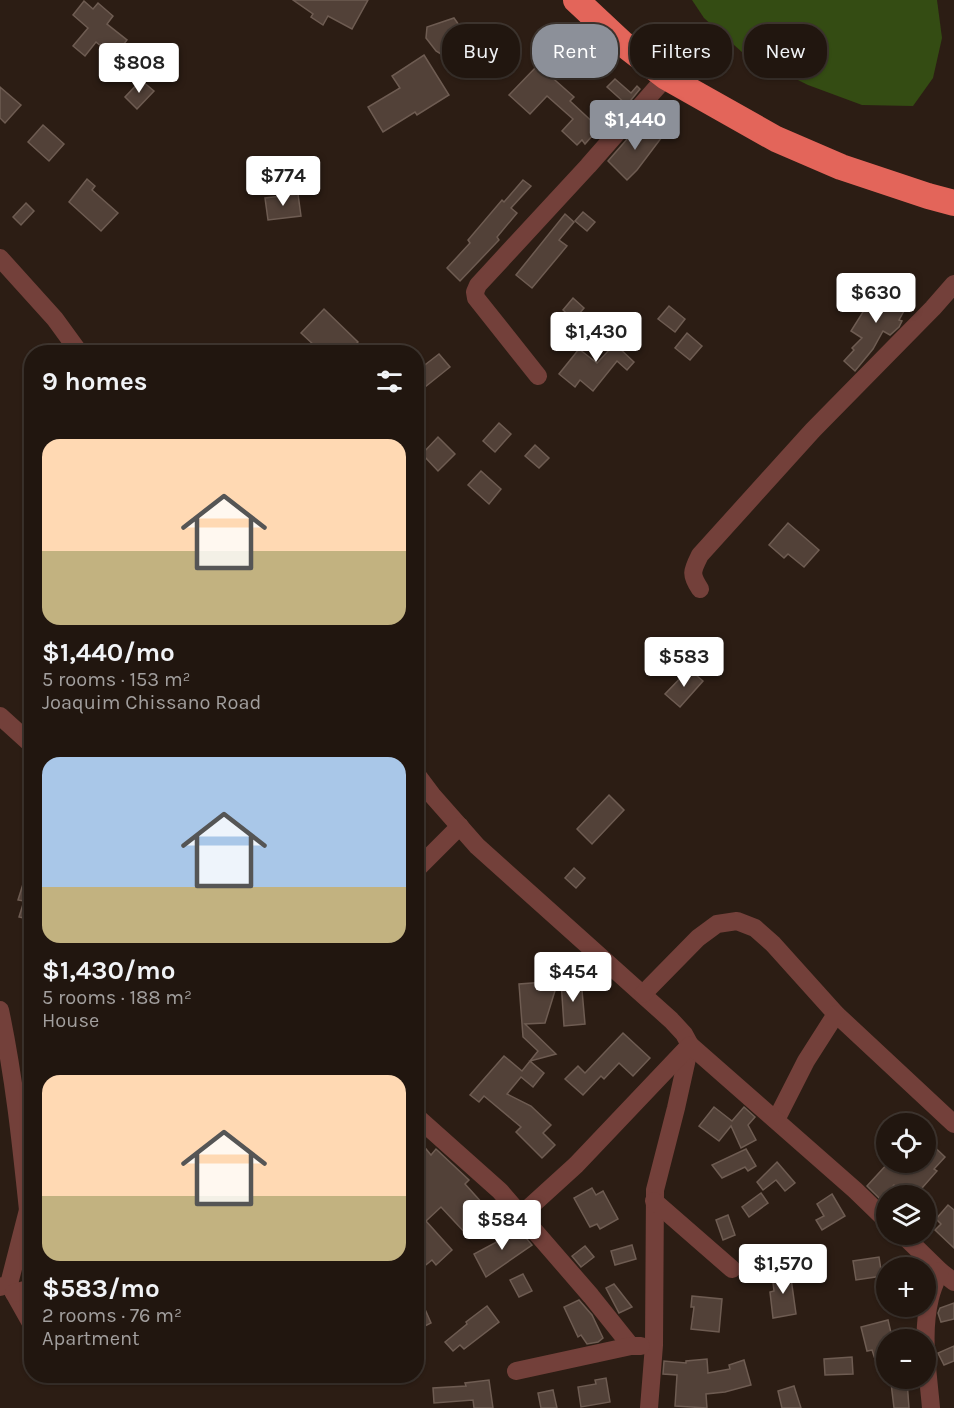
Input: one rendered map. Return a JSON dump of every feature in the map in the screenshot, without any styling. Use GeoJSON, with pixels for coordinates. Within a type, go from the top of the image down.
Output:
{"type":"FeatureCollection","features":[{"type":"Feature","properties":{"kind":"highway"},"geometry":{"type":"LineString","coordinates":[[576,0],[630,49]]}},
{"type":"Feature","properties":{"kind":"highway"},"geometry":{"type":"LineString","coordinates":[[666,78],[776,139],[842,167],[928,196],[954,202]]}},
{"type":"Feature","properties":{"kind":"street"},"geometry":{"type":"LineString","coordinates":[[538,376],[476,298],[477,285],[666,78]]}},
{"type":"Feature","properties":{"kind":"street"},"geometry":{"type":"LineString","coordinates":[[0,258],[55,319],[74,345]]}},
{"type":"Feature","properties":{"kind":"street"},"geometry":{"type":"LineString","coordinates":[[700,589],[694,579],[693,570],[700,555],[813,430],[954,284]]}},
{"type":"Feature","properties":{"kind":"street"},"geometry":{"type":"LineString","coordinates":[[0,716],[24,738]]}},
{"type":"Feature","properties":{"kind":"street"},"geometry":{"type":"LineString","coordinates":[[424,784],[477,846],[671,1020],[684,1034],[690,1045],[876,1210]]}},
{"type":"Feature","properties":{"kind":"street"},"geometry":{"type":"LineString","coordinates":[[424,862],[460,826]]}},
{"type":"Feature","properties":{"kind":"street"},"geometry":{"type":"LineString","coordinates":[[643,994],[698,938],[717,924],[737,921],[755,928],[836,1014],[954,1124]]}},
{"type":"Feature","properties":{"kind":"street"},"geometry":{"type":"LineString","coordinates":[[0,1010],[12,1072],[24,1161]]}},
{"type":"Feature","properties":{"kind":"street"},"geometry":{"type":"LineString","coordinates":[[776,1120],[806,1061],[836,1014]]}},
{"type":"Feature","properties":{"kind":"street"},"geometry":{"type":"LineString","coordinates":[[649,1408],[654,1345],[655,1190],[690,1045]]}},
{"type":"Feature","properties":{"kind":"street"},"geometry":{"type":"LineString","coordinates":[[521,1215],[576,1165],[690,1045]]}},
{"type":"Feature","properties":{"kind":"street"},"geometry":{"type":"LineString","coordinates":[[424,1123],[500,1191],[631,1346]]}},
{"type":"Feature","properties":{"kind":"street"},"geometry":{"type":"LineString","coordinates":[[654,1201],[732,1269]]}},
{"type":"Feature","properties":{"kind":"street"},"geometry":{"type":"LineString","coordinates":[[24,1228],[8,1288],[24,1313]]}},
{"type":"Feature","properties":{"kind":"street"},"geometry":{"type":"LineString","coordinates":[[914,1245],[947,1277],[930,1298],[926,1326],[926,1357],[931,1408]]}},
{"type":"Feature","properties":{"kind":"street"},"geometry":{"type":"LineString","coordinates":[[8,1288],[24,1288]]}},
{"type":"Feature","properties":{"kind":"street"},"geometry":{"type":"LineString","coordinates":[[516,1371],[631,1346],[654,1345]]}},
{"type":"Feature","properties":{"kind":"green space"},"geometry":{"type":"Polygon","coordinates":[[[692,0],[937,0],[942,38],[933,78],[913,106],[862,105],[794,78],[827,78],[827,24],[744,24],[744,53],[732,43],[732,24],[711,24],[692,0]]]}},
{"type":"Feature","properties":{"kind":"building"},"geometry":{"type":"Polygon","coordinates":[[[293,0],[368,0],[352,29],[328,16],[323,25],[311,17],[313,14],[293,0]]]}},
{"type":"Feature","properties":{"kind":"building"},"geometry":{"type":"Polygon","coordinates":[[[84,1],[93,9],[98,3],[113,16],[107,24],[127,40],[114,57],[96,42],[85,56],[73,46],[88,28],[73,15],[84,1]]]}},
{"type":"Feature","properties":{"kind":"building"},"geometry":{"type":"Polygon","coordinates":[[[454,18],[458,24],[442,24],[442,55],[426,38],[427,27],[454,18]]]}},
{"type":"Feature","properties":{"kind":"building"},"geometry":{"type":"Polygon","coordinates":[[[424,55],[449,95],[383,132],[368,107],[400,88],[392,76],[424,55]]]}},
{"type":"Feature","properties":{"kind":"building"},"geometry":{"type":"Polygon","coordinates":[[[532,71],[532,78],[553,78],[574,97],[570,101],[599,128],[585,144],[582,140],[577,145],[562,131],[573,119],[547,96],[530,114],[509,95],[532,71]]]}},
{"type":"Feature","properties":{"kind":"building"},"geometry":{"type":"Polygon","coordinates":[[[615,79],[631,93],[637,86],[640,89],[627,105],[607,87],[615,79]]]}},
{"type":"Feature","properties":{"kind":"building"},"geometry":{"type":"Polygon","coordinates":[[[141,80],[154,91],[137,109],[125,97],[141,80]]]}},
{"type":"Feature","properties":{"kind":"building"},"geometry":{"type":"Polygon","coordinates":[[[0,87],[21,105],[5,123],[0,118],[0,87]]]}},
{"type":"Feature","properties":{"kind":"building"},"geometry":{"type":"Polygon","coordinates":[[[642,122],[662,137],[627,180],[608,161],[642,122]]]}},
{"type":"Feature","properties":{"kind":"building"},"geometry":{"type":"Polygon","coordinates":[[[43,125],[64,144],[49,161],[28,142],[43,125]]]}},
{"type":"Feature","properties":{"kind":"building"},"geometry":{"type":"Polygon","coordinates":[[[87,179],[95,186],[92,190],[118,213],[101,231],[69,202],[87,179]]]}},
{"type":"Feature","properties":{"kind":"building"},"geometry":{"type":"Polygon","coordinates":[[[523,180],[531,186],[511,208],[517,213],[497,237],[499,240],[460,281],[447,268],[470,243],[468,240],[502,200],[504,202],[523,180]]]}},
{"type":"Feature","properties":{"kind":"building"},"geometry":{"type":"Polygon","coordinates":[[[298,194],[301,216],[268,220],[265,198],[298,194]]]}},
{"type":"Feature","properties":{"kind":"building"},"geometry":{"type":"Polygon","coordinates":[[[26,203],[34,211],[21,225],[13,217],[26,203]]]}},
{"type":"Feature","properties":{"kind":"building"},"geometry":{"type":"Polygon","coordinates":[[[583,212],[595,222],[587,231],[575,221],[583,212]]]}},
{"type":"Feature","properties":{"kind":"building"},"geometry":{"type":"Polygon","coordinates":[[[565,214],[574,222],[559,240],[567,246],[532,288],[516,275],[565,214]]]}},
{"type":"Feature","properties":{"kind":"building"},"geometry":{"type":"Polygon","coordinates":[[[888,288],[910,300],[899,320],[902,321],[890,335],[883,331],[873,349],[855,371],[844,361],[862,338],[851,331],[873,296],[880,300],[888,288]]]}},
{"type":"Feature","properties":{"kind":"building"},"geometry":{"type":"Polygon","coordinates":[[[573,298],[584,308],[574,320],[563,310],[573,298]]]}},
{"type":"Feature","properties":{"kind":"building"},"geometry":{"type":"Polygon","coordinates":[[[669,306],[685,319],[675,332],[658,319],[669,306]]]}},
{"type":"Feature","properties":{"kind":"building"},"geometry":{"type":"Polygon","coordinates":[[[324,309],[358,342],[355,345],[314,345],[301,333],[324,309]]]}},
{"type":"Feature","properties":{"kind":"building"},"geometry":{"type":"Polygon","coordinates":[[[608,327],[623,339],[617,346],[634,362],[627,370],[617,361],[593,391],[580,380],[575,387],[559,374],[579,349],[597,363],[610,349],[598,339],[608,327]]]}},
{"type":"Feature","properties":{"kind":"building"},"geometry":{"type":"Polygon","coordinates":[[[687,333],[702,346],[690,360],[675,348],[687,333]]]}},
{"type":"Feature","properties":{"kind":"building"},"geometry":{"type":"Polygon","coordinates":[[[439,354],[450,367],[425,387],[424,366],[439,354]]]}},
{"type":"Feature","properties":{"kind":"building"},"geometry":{"type":"Polygon","coordinates":[[[499,423],[511,434],[495,452],[483,441],[499,423]]]}},
{"type":"Feature","properties":{"kind":"building"},"geometry":{"type":"Polygon","coordinates":[[[438,437],[455,454],[438,471],[424,456],[424,452],[438,437]]]}},
{"type":"Feature","properties":{"kind":"building"},"geometry":{"type":"Polygon","coordinates":[[[535,445],[549,458],[539,468],[525,456],[535,445]]]}},
{"type":"Feature","properties":{"kind":"building"},"geometry":{"type":"Polygon","coordinates":[[[481,471],[501,489],[489,504],[468,485],[481,471]]]}},
{"type":"Feature","properties":{"kind":"building"},"geometry":{"type":"Polygon","coordinates":[[[788,523],[819,550],[804,567],[788,554],[784,558],[769,545],[788,523]]]}},
{"type":"Feature","properties":{"kind":"building"},"geometry":{"type":"Polygon","coordinates":[[[689,669],[703,681],[680,707],[665,694],[689,669]]]}},
{"type":"Feature","properties":{"kind":"building"},"geometry":{"type":"Polygon","coordinates":[[[609,795],[624,810],[592,844],[577,829],[609,795]]]}},
{"type":"Feature","properties":{"kind":"building"},"geometry":{"type":"Polygon","coordinates":[[[574,868],[585,878],[576,888],[565,878],[574,868]]]}},
{"type":"Feature","properties":{"kind":"building"},"geometry":{"type":"Polygon","coordinates":[[[23,884],[24,884],[24,901],[18,900],[23,884]]]}},
{"type":"Feature","properties":{"kind":"building"},"geometry":{"type":"Polygon","coordinates":[[[24,901],[24,918],[19,917],[24,901]]]}},
{"type":"Feature","properties":{"kind":"building"},"geometry":{"type":"Polygon","coordinates":[[[581,979],[585,1024],[564,1026],[561,981],[581,979]]]}},
{"type":"Feature","properties":{"kind":"building"},"geometry":{"type":"Polygon","coordinates":[[[558,981],[545,1023],[525,1024],[556,1054],[530,1061],[538,1051],[523,1037],[519,984],[558,981]]]}},
{"type":"Feature","properties":{"kind":"building"},"geometry":{"type":"Polygon","coordinates":[[[623,1033],[650,1058],[633,1076],[619,1063],[604,1079],[601,1076],[583,1095],[565,1079],[578,1066],[585,1073],[623,1033]]]}},
{"type":"Feature","properties":{"kind":"building"},"geometry":{"type":"Polygon","coordinates":[[[504,1056],[522,1071],[530,1061],[544,1073],[533,1087],[521,1077],[507,1094],[531,1106],[551,1125],[543,1133],[555,1145],[542,1158],[516,1132],[521,1127],[484,1096],[479,1102],[470,1095],[504,1056]]]}},
{"type":"Feature","properties":{"kind":"building"},"geometry":{"type":"Polygon","coordinates":[[[714,1107],[732,1121],[744,1107],[755,1117],[748,1125],[756,1140],[741,1148],[731,1126],[719,1141],[699,1126],[714,1107]]]}},
{"type":"Feature","properties":{"kind":"building"},"geometry":{"type":"Polygon","coordinates":[[[424,1146],[431,1155],[436,1149],[469,1180],[465,1184],[492,1214],[468,1236],[441,1207],[426,1221],[452,1250],[436,1265],[432,1260],[424,1266],[424,1146]]]}},
{"type":"Feature","properties":{"kind":"building"},"geometry":{"type":"Polygon","coordinates":[[[936,1148],[945,1157],[936,1167],[936,1148]]]}},
{"type":"Feature","properties":{"kind":"building"},"geometry":{"type":"Polygon","coordinates":[[[746,1149],[756,1166],[748,1171],[745,1167],[722,1178],[712,1165],[746,1149]]]}},
{"type":"Feature","properties":{"kind":"building"},"geometry":{"type":"Polygon","coordinates":[[[777,1162],[795,1183],[785,1191],[776,1180],[763,1190],[757,1182],[777,1162]]]}},
{"type":"Feature","properties":{"kind":"building"},"geometry":{"type":"Polygon","coordinates":[[[879,1173],[935,1173],[925,1185],[876,1185],[876,1195],[867,1186],[879,1173]]]}},
{"type":"Feature","properties":{"kind":"building"},"geometry":{"type":"Polygon","coordinates":[[[592,1188],[596,1195],[603,1191],[618,1219],[600,1229],[597,1224],[590,1227],[574,1198],[592,1188]]]}},
{"type":"Feature","properties":{"kind":"building"},"geometry":{"type":"Polygon","coordinates":[[[761,1193],[768,1203],[749,1217],[742,1207],[761,1193]]]}},
{"type":"Feature","properties":{"kind":"building"},"geometry":{"type":"Polygon","coordinates":[[[832,1194],[845,1216],[822,1230],[816,1220],[824,1216],[817,1204],[832,1194]]]}},
{"type":"Feature","properties":{"kind":"building"},"geometry":{"type":"Polygon","coordinates":[[[948,1205],[954,1210],[954,1248],[936,1231],[941,1224],[936,1219],[948,1205]]]}},
{"type":"Feature","properties":{"kind":"building"},"geometry":{"type":"Polygon","coordinates":[[[728,1215],[735,1235],[723,1240],[716,1220],[728,1215]]]}},
{"type":"Feature","properties":{"kind":"building"},"geometry":{"type":"Polygon","coordinates":[[[516,1226],[532,1245],[486,1277],[474,1254],[506,1237],[504,1234],[516,1226]]]}},
{"type":"Feature","properties":{"kind":"building"},"geometry":{"type":"Polygon","coordinates":[[[632,1245],[636,1259],[615,1265],[611,1251],[632,1245]]]}},
{"type":"Feature","properties":{"kind":"building"},"geometry":{"type":"Polygon","coordinates":[[[585,1246],[594,1257],[581,1267],[572,1256],[585,1246]]]}},
{"type":"Feature","properties":{"kind":"building"},"geometry":{"type":"Polygon","coordinates":[[[876,1257],[876,1277],[856,1280],[853,1261],[876,1257]]]}},
{"type":"Feature","properties":{"kind":"building"},"geometry":{"type":"Polygon","coordinates":[[[790,1271],[796,1314],[773,1318],[770,1292],[774,1291],[772,1274],[790,1271]]]}},
{"type":"Feature","properties":{"kind":"building"},"geometry":{"type":"Polygon","coordinates":[[[523,1274],[532,1291],[519,1297],[510,1280],[523,1274]]]}},
{"type":"Feature","properties":{"kind":"building"},"geometry":{"type":"Polygon","coordinates":[[[614,1284],[632,1307],[619,1313],[606,1288],[614,1284]]]}},
{"type":"Feature","properties":{"kind":"building"},"geometry":{"type":"Polygon","coordinates":[[[692,1296],[722,1299],[719,1332],[691,1329],[694,1307],[691,1307],[692,1296]]]}},
{"type":"Feature","properties":{"kind":"building"},"geometry":{"type":"Polygon","coordinates":[[[579,1300],[592,1315],[603,1338],[598,1342],[587,1344],[581,1335],[578,1337],[564,1307],[579,1300]]]}},
{"type":"Feature","properties":{"kind":"building"},"geometry":{"type":"Polygon","coordinates":[[[954,1303],[954,1319],[941,1322],[938,1313],[940,1308],[954,1303]]]}},
{"type":"Feature","properties":{"kind":"building"},"geometry":{"type":"Polygon","coordinates":[[[487,1306],[499,1322],[464,1349],[460,1345],[453,1351],[445,1342],[487,1306]]]}},
{"type":"Feature","properties":{"kind":"building"},"geometry":{"type":"Polygon","coordinates":[[[424,1307],[431,1323],[424,1326],[424,1307]]]}},
{"type":"Feature","properties":{"kind":"building"},"geometry":{"type":"Polygon","coordinates":[[[888,1320],[890,1329],[876,1329],[876,1362],[872,1350],[867,1351],[861,1327],[888,1320]]]}},
{"type":"Feature","properties":{"kind":"building"},"geometry":{"type":"Polygon","coordinates":[[[954,1346],[954,1361],[944,1365],[938,1353],[954,1346]]]}},
{"type":"Feature","properties":{"kind":"building"},"geometry":{"type":"Polygon","coordinates":[[[852,1357],[853,1374],[825,1375],[824,1359],[852,1357]]]}},
{"type":"Feature","properties":{"kind":"building"},"geometry":{"type":"Polygon","coordinates":[[[707,1359],[708,1373],[730,1369],[729,1365],[744,1360],[751,1385],[706,1394],[707,1408],[675,1406],[677,1375],[663,1374],[664,1361],[686,1363],[686,1361],[707,1359]]]}},
{"type":"Feature","properties":{"kind":"building"},"geometry":{"type":"Polygon","coordinates":[[[606,1378],[610,1402],[581,1407],[578,1387],[596,1384],[595,1380],[606,1378]]]}},
{"type":"Feature","properties":{"kind":"building"},"geometry":{"type":"Polygon","coordinates":[[[489,1380],[493,1408],[474,1408],[473,1400],[434,1403],[433,1388],[466,1386],[465,1383],[489,1380]]]}},
{"type":"Feature","properties":{"kind":"building"},"geometry":{"type":"Polygon","coordinates":[[[794,1386],[801,1408],[782,1408],[778,1391],[794,1386]]]}},
{"type":"Feature","properties":{"kind":"building"},"geometry":{"type":"Polygon","coordinates":[[[892,1389],[908,1389],[909,1408],[894,1408],[892,1389]]]}},
{"type":"Feature","properties":{"kind":"building"},"geometry":{"type":"Polygon","coordinates":[[[553,1390],[557,1408],[541,1408],[538,1393],[553,1390]]]}}]}
